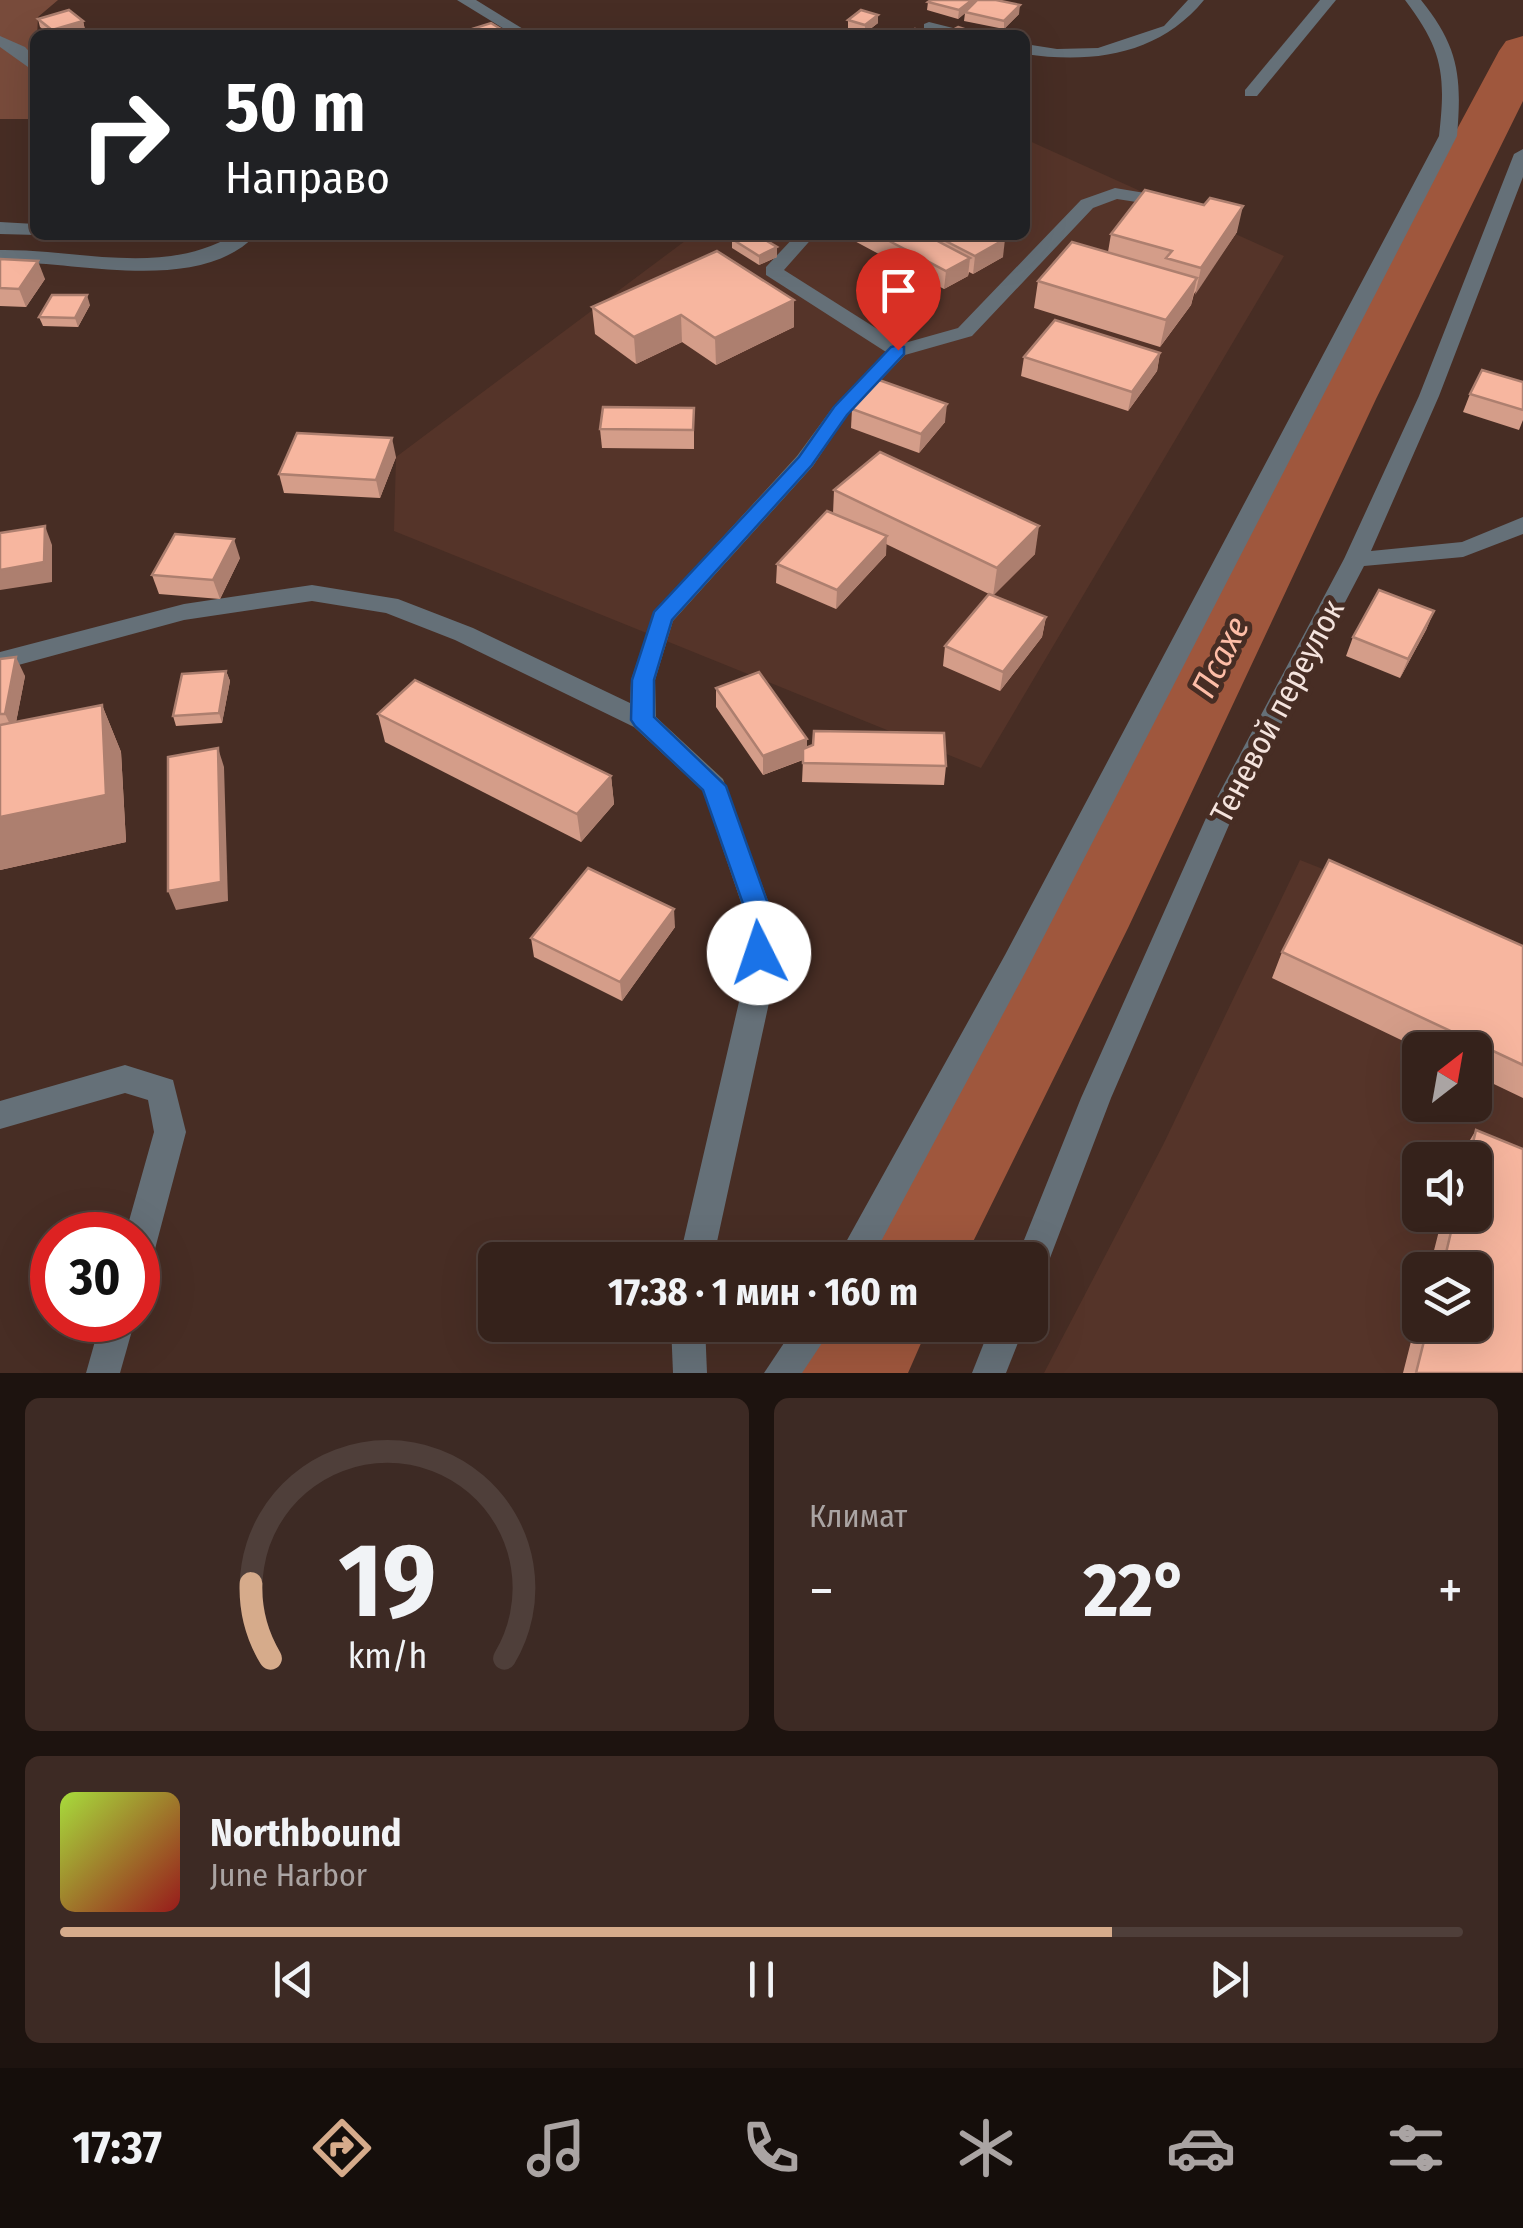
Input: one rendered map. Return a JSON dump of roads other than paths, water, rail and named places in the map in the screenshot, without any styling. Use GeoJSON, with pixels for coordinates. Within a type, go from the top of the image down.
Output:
{"type":"FeatureCollection","features":[{"type":"Feature","properties":{"kind":"street"},"geometry":{"type":"LineString","coordinates":[[465,0],[516,30]]}},
{"type":"Feature","properties":{"kind":"street"},"geometry":{"type":"LineString","coordinates":[[1030,50],[1100,53],[1169,29],[1196,0]]}},
{"type":"Feature","properties":{"kind":"street"},"geometry":{"type":"LineString","coordinates":[[1251,93],[1328,0]]}},
{"type":"Feature","properties":{"kind":"street"},"geometry":{"type":"LineString","coordinates":[[863,1242],[1015,964],[1448,136],[1454,80],[1439,30],[1413,0]]}},
{"type":"Feature","properties":{"kind":"street"},"geometry":{"type":"LineString","coordinates":[[929,27],[942,30]]}},
{"type":"Feature","properties":{"kind":"street"},"geometry":{"type":"LineString","coordinates":[[0,41],[20,50],[30,62]]}},
{"type":"Feature","properties":{"kind":"street","name":"Теневой переулок"},"geometry":{"type":"LineString","coordinates":[[1040,1242],[1096,1098],[1220,818],[1356,560],[1429,396],[1523,154]]}},
{"type":"Feature","properties":{"kind":"street"},"geometry":{"type":"LineString","coordinates":[[643,720],[643,680],[662,618],[806,461],[840,411],[898,350],[965,332],[1086,204],[1116,193],[1145,195],[1190,207]]}},
{"type":"Feature","properties":{"kind":"street"},"geometry":{"type":"LineString","coordinates":[[0,228],[30,230]]}},
{"type":"Feature","properties":{"kind":"street"},"geometry":{"type":"LineString","coordinates":[[36,256],[41,240]]}},
{"type":"Feature","properties":{"kind":"street"},"geometry":{"type":"LineString","coordinates":[[0,256],[36,256],[136,268],[188,262],[229,248],[240,240]]}},
{"type":"Feature","properties":{"kind":"street"},"geometry":{"type":"LineString","coordinates":[[801,240],[773,271],[898,350]]}},
{"type":"Feature","properties":{"kind":"street"},"geometry":{"type":"LineString","coordinates":[[1356,560],[1440,556],[1496,541],[1523,524]]}},
{"type":"Feature","properties":{"kind":"street"},"geometry":{"type":"LineString","coordinates":[[0,661],[184,612],[312,594],[390,605],[464,634],[643,720],[714,786],[760,918],[757,989],[700,1242]]}},
{"type":"Feature","properties":{"kind":"street"},"geometry":{"type":"LineString","coordinates":[[0,1116],[125,1080],[162,1090],[170,1132],[148,1212]]}},
{"type":"Feature","properties":{"kind":"street"},"geometry":{"type":"LineString","coordinates":[[104,1373],[112,1342]]}},
{"type":"Feature","properties":{"kind":"street"},"geometry":{"type":"LineString","coordinates":[[689,1342],[690,1373]]}},
{"type":"Feature","properties":{"kind":"street"},"geometry":{"type":"LineString","coordinates":[[781,1373],[804,1342]]}},
{"type":"Feature","properties":{"kind":"street"},"geometry":{"type":"LineString","coordinates":[[989,1373],[1001,1342]]}},
{"type":"Feature","properties":{"kind":"waterway","name":"Псахе"},"geometry":{"type":"LineString","coordinates":[[919,1242],[1085,926],[1344,399],[1523,51]]}},
{"type":"Feature","properties":{"kind":"waterway","name":"Псахе"},"geometry":{"type":"LineString","coordinates":[[850,1373],[867,1342]]}}]}
